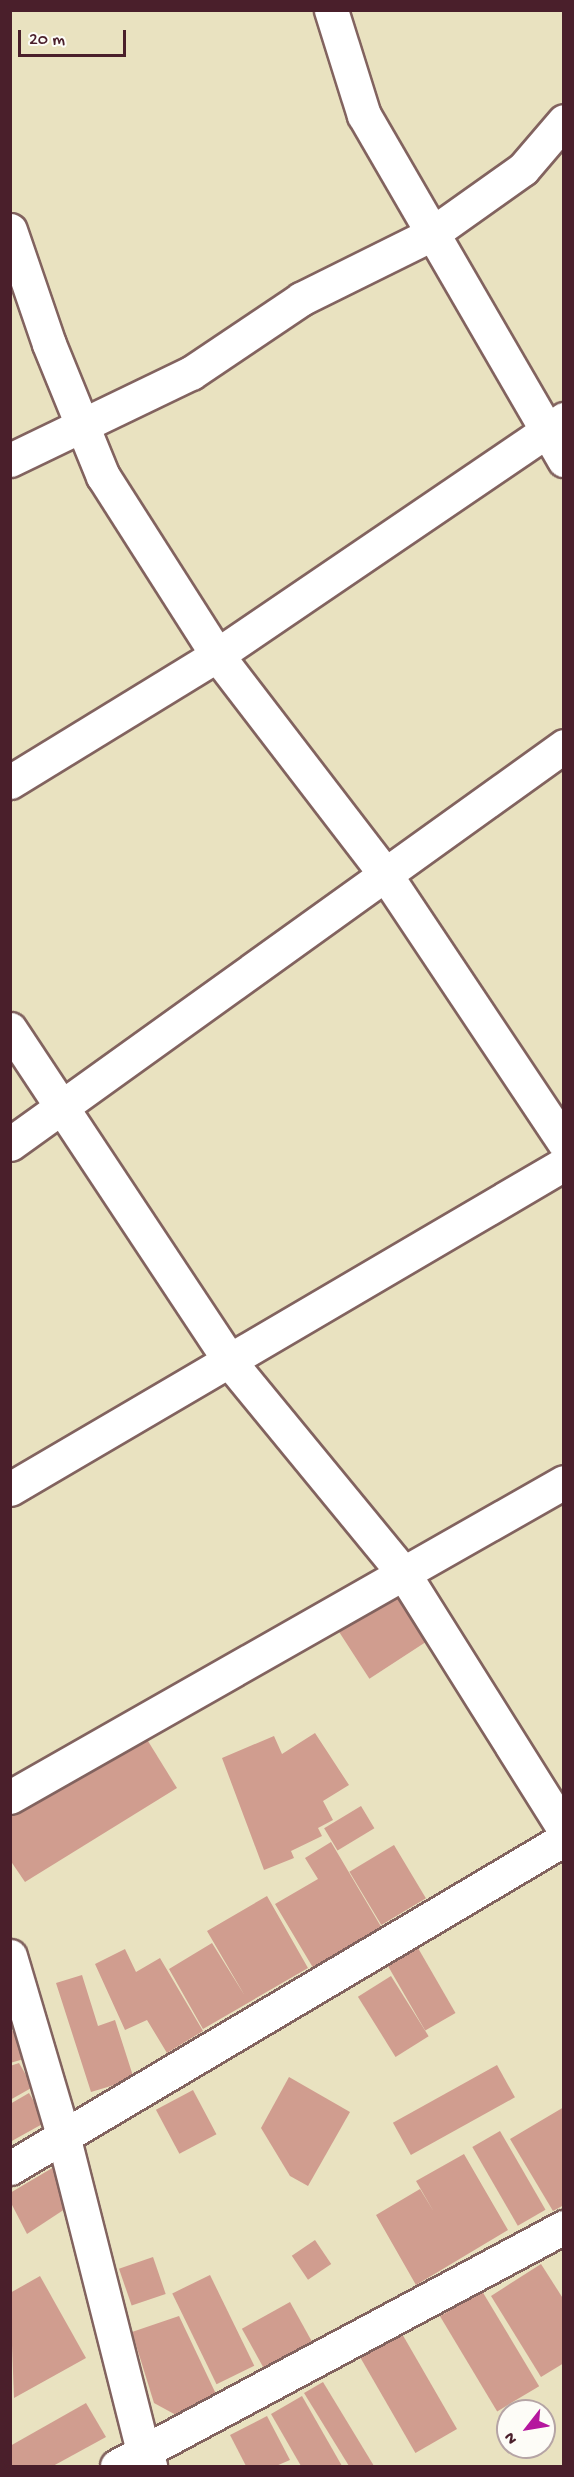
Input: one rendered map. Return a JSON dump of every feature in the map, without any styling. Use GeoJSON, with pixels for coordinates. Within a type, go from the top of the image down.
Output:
{"type":"FeatureCollection","features":[{"type":"Feature","properties":{"kind":"street"},"geometry":{"type":"LineString","coordinates":[[331,10],[364,115],[430,235],[554,426],[564,460]]}},
{"type":"Feature","properties":{"kind":"street"},"geometry":{"type":"LineString","coordinates":[[10,460],[191,373],[301,299],[430,235],[523,169],[564,121]]}},
{"type":"Feature","properties":{"kind":"street"},"geometry":{"type":"LineString","coordinates":[[10,230],[49,344],[104,476],[217,655],[385,874],[564,1142]]}},
{"type":"Feature","properties":{"kind":"street"},"geometry":{"type":"LineString","coordinates":[[10,782],[217,655],[554,426]]}},
{"type":"Feature","properties":{"kind":"street"},"geometry":{"type":"LineString","coordinates":[[10,1144],[564,746]]}},
{"type":"Feature","properties":{"kind":"street"},"geometry":{"type":"LineString","coordinates":[[10,1029],[230,1362],[404,1574],[564,1829]]}},
{"type":"Feature","properties":{"kind":"street"},"geometry":{"type":"LineString","coordinates":[[10,1489],[564,1164]]}},
{"type":"Feature","properties":{"kind":"street"},"geometry":{"type":"LineString","coordinates":[[10,1797],[564,1482]]}},
{"type":"Feature","properties":{"kind":"street"},"geometry":{"type":"LineString","coordinates":[[10,2168],[564,1839]]}},
{"type":"Feature","properties":{"kind":"street"},"geometry":{"type":"LineString","coordinates":[[10,1956],[63,2135],[137,2462],[564,2227]]}},
{"type":"Feature","properties":{"kind":"building"},"geometry":{"type":"Polygon","coordinates":[[[398,1585],[432,1638],[369,1679],[335,1626],[398,1585]]]}},
{"type":"Feature","properties":{"kind":"building"},"geometry":{"type":"Polygon","coordinates":[[[143,1733],[177,1788],[25,1882],[10,1860],[10,1815],[143,1733]]]}},
{"type":"Feature","properties":{"kind":"building"},"geometry":{"type":"Polygon","coordinates":[[[315,1733],[349,1785],[323,1801],[333,1820],[318,1828],[322,1836],[291,1851],[294,1858],[264,1870],[222,1758],[274,1736],[282,1754],[315,1733]]]}},
{"type":"Feature","properties":{"kind":"building"},"geometry":{"type":"Polygon","coordinates":[[[361,1806],[374,1828],[338,1850],[324,1828],[361,1806]]]}},
{"type":"Feature","properties":{"kind":"building"},"geometry":{"type":"Polygon","coordinates":[[[331,1842],[383,1930],[315,1971],[275,1904],[318,1879],[305,1858],[331,1842]]]}},
{"type":"Feature","properties":{"kind":"building"},"geometry":{"type":"Polygon","coordinates":[[[394,1845],[426,1898],[381,1925],[349,1872],[394,1845]]]}},
{"type":"Feature","properties":{"kind":"building"},"geometry":{"type":"Polygon","coordinates":[[[267,1896],[308,1968],[203,2029],[169,1969],[212,1943],[245,1996],[207,1931],[267,1896]]]}},
{"type":"Feature","properties":{"kind":"building"},"geometry":{"type":"Polygon","coordinates":[[[418,1948],[456,2013],[425,2030],[388,1966],[418,1948]]]}},
{"type":"Feature","properties":{"kind":"building"},"geometry":{"type":"Polygon","coordinates":[[[125,1949],[136,1972],[160,1958],[203,2031],[167,2053],[147,2020],[125,2030],[95,1964],[125,1949]]]}},
{"type":"Feature","properties":{"kind":"building"},"geometry":{"type":"Polygon","coordinates":[[[82,1975],[98,2026],[115,2020],[134,2079],[91,2092],[56,1983],[82,1975]]]}},
{"type":"Feature","properties":{"kind":"building"},"geometry":{"type":"Polygon","coordinates":[[[391,1976],[429,2036],[396,2057],[358,1997],[391,1976]]]}},
{"type":"Feature","properties":{"kind":"building"},"geometry":{"type":"Polygon","coordinates":[[[15,2030],[24,2059],[10,2063],[10,2032],[15,2030]]]}},
{"type":"Feature","properties":{"kind":"building"},"geometry":{"type":"Polygon","coordinates":[[[19,2063],[33,2087],[10,2100],[10,2066],[19,2063]]]}},
{"type":"Feature","properties":{"kind":"building"},"geometry":{"type":"Polygon","coordinates":[[[497,2065],[515,2097],[411,2155],[393,2123],[497,2065]]]}},
{"type":"Feature","properties":{"kind":"building"},"geometry":{"type":"Polygon","coordinates":[[[289,2077],[350,2112],[308,2186],[290,2176],[261,2128],[289,2077]]]}},
{"type":"Feature","properties":{"kind":"building"},"geometry":{"type":"Polygon","coordinates":[[[193,2090],[216,2134],[179,2154],[156,2110],[193,2090]]]}},
{"type":"Feature","properties":{"kind":"building"},"geometry":{"type":"Polygon","coordinates":[[[29,2093],[46,2122],[10,2142],[10,2104],[29,2093]]]}},
{"type":"Feature","properties":{"kind":"building"},"geometry":{"type":"Polygon","coordinates":[[[564,2107],[564,2205],[553,2211],[510,2139],[564,2107]]]}},
{"type":"Feature","properties":{"kind":"building"},"geometry":{"type":"Polygon","coordinates":[[[500,2131],[545,2210],[518,2226],[472,2147],[500,2131]]]}},
{"type":"Feature","properties":{"kind":"building"},"geometry":{"type":"Polygon","coordinates":[[[464,2154],[508,2230],[416,2285],[376,2215],[420,2189],[434,2212],[416,2181],[464,2154]]]}},
{"type":"Feature","properties":{"kind":"building"},"geometry":{"type":"Polygon","coordinates":[[[59,2164],[65,2209],[27,2234],[10,2201],[10,2193],[59,2164]]]}},
{"type":"Feature","properties":{"kind":"building"},"geometry":{"type":"Polygon","coordinates":[[[315,2240],[331,2264],[308,2280],[292,2256],[315,2240]]]}},
{"type":"Feature","properties":{"kind":"building"},"geometry":{"type":"Polygon","coordinates":[[[153,2257],[166,2294],[132,2306],[119,2269],[153,2257]]]}},
{"type":"Feature","properties":{"kind":"building"},"geometry":{"type":"Polygon","coordinates":[[[541,2264],[564,2300],[564,2363],[541,2377],[491,2296],[541,2264]]]}},
{"type":"Feature","properties":{"kind":"building"},"geometry":{"type":"Polygon","coordinates":[[[210,2275],[254,2366],[217,2384],[172,2293],[210,2275]]]}},
{"type":"Feature","properties":{"kind":"building"},"geometry":{"type":"Polygon","coordinates":[[[40,2276],[86,2358],[14,2398],[10,2293],[40,2276]]]}},
{"type":"Feature","properties":{"kind":"building"},"geometry":{"type":"Polygon","coordinates":[[[482,2291],[539,2386],[518,2399],[496,2399],[496,2409],[440,2316],[482,2291]]]}},
{"type":"Feature","properties":{"kind":"building"},"geometry":{"type":"Polygon","coordinates":[[[290,2302],[312,2342],[264,2369],[242,2329],[290,2302]]]}},
{"type":"Feature","properties":{"kind":"building"},"geometry":{"type":"Polygon","coordinates":[[[179,2316],[216,2394],[176,2415],[154,2403],[132,2332],[179,2316]]]}},
{"type":"Feature","properties":{"kind":"building"},"geometry":{"type":"Polygon","coordinates":[[[401,2332],[457,2429],[415,2453],[359,2356],[401,2332]]]}},
{"type":"Feature","properties":{"kind":"building"},"geometry":{"type":"Polygon","coordinates":[[[323,2382],[374,2466],[349,2466],[304,2393],[323,2382]]]}},
{"type":"Feature","properties":{"kind":"building"},"geometry":{"type":"Polygon","coordinates":[[[302,2396],[342,2466],[301,2466],[271,2414],[302,2396]]]}},
{"type":"Feature","properties":{"kind":"building"},"geometry":{"type":"Polygon","coordinates":[[[86,2403],[106,2437],[53,2466],[10,2466],[10,2446],[86,2403]]]}},
{"type":"Feature","properties":{"kind":"building"},"geometry":{"type":"Polygon","coordinates":[[[267,2416],[290,2460],[276,2466],[246,2466],[230,2435],[267,2416]]]}}]}
